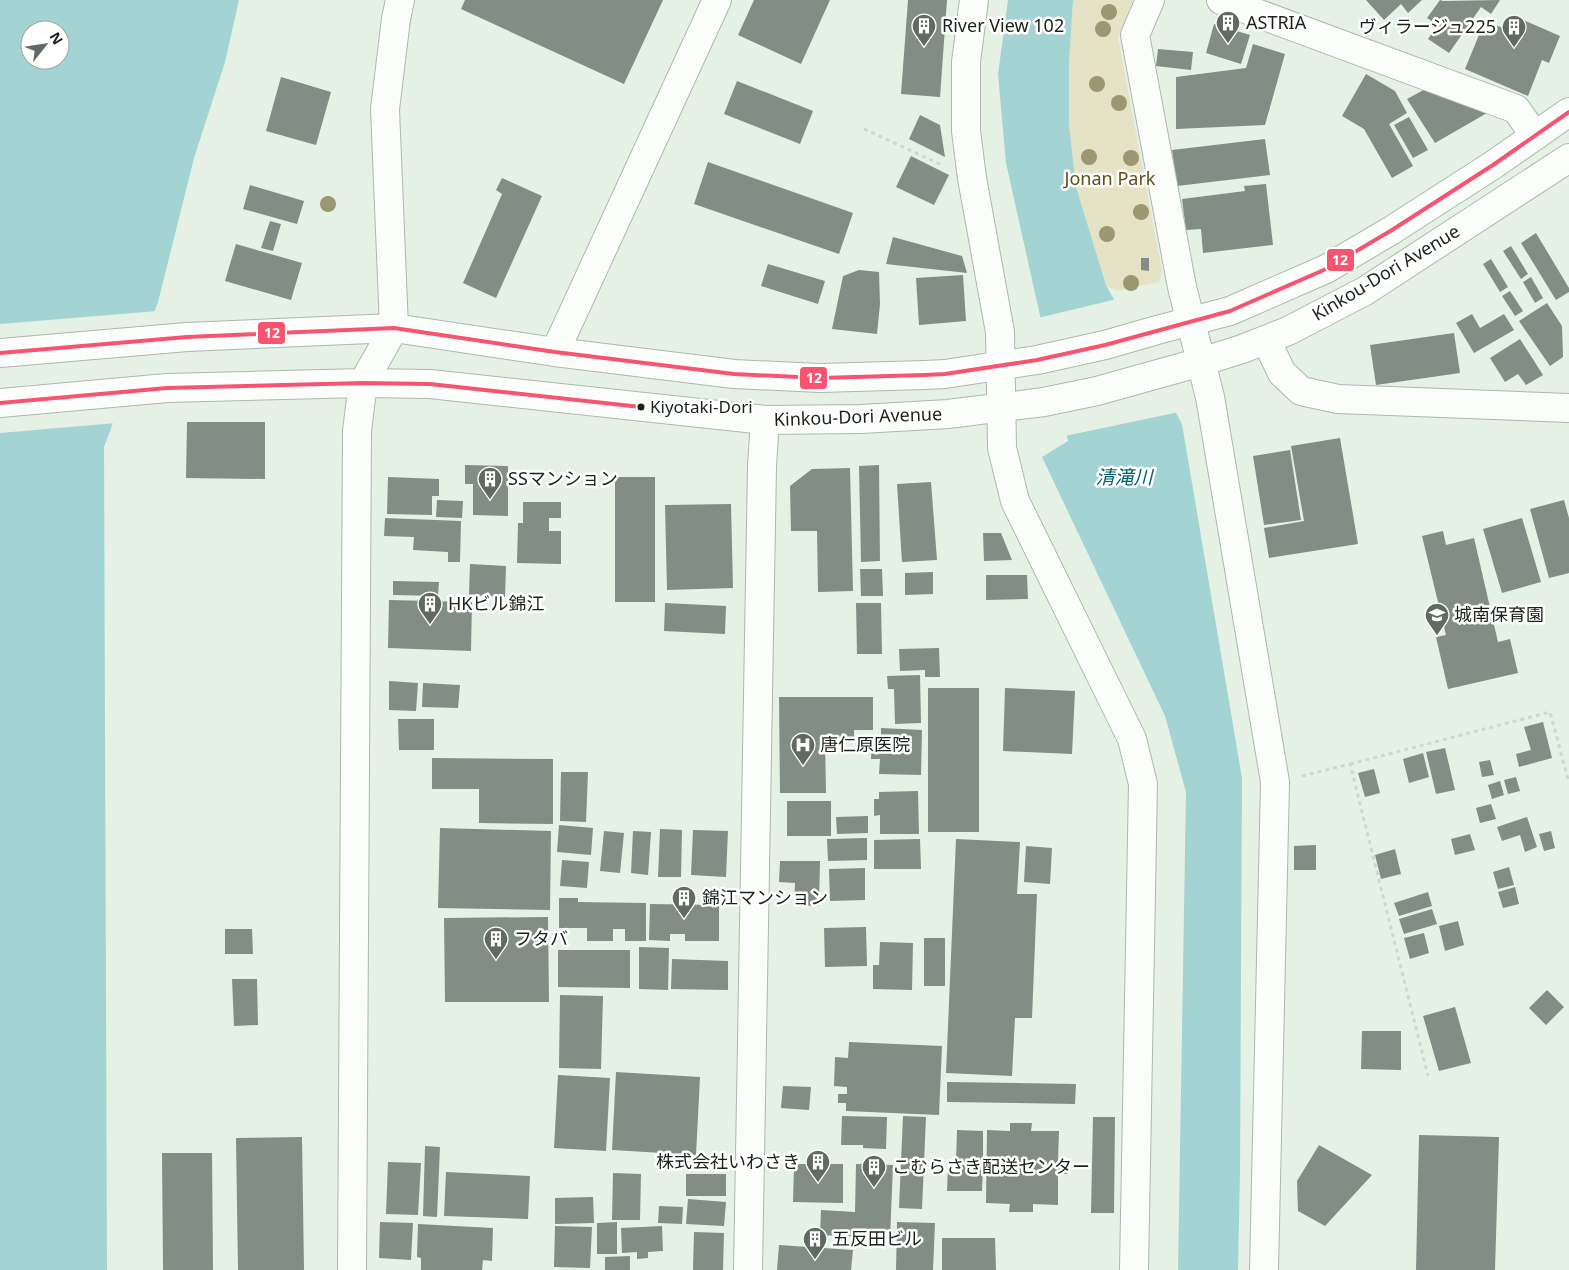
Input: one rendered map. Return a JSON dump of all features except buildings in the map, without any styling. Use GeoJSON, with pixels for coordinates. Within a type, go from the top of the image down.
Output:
{"type":"FeatureCollection","features":[{"type":"Feature","properties":{"kind":"main road"},"geometry":{"type":"LineString","coordinates":[[352,1270],[357,439],[363,383],[394,328],[385,109],[400,0]]}},
{"type":"Feature","properties":{"kind":"main road"},"geometry":{"type":"LineString","coordinates":[[555,352],[717,0]]}},
{"type":"Feature","properties":{"kind":"main road"},"geometry":{"type":"LineString","coordinates":[[974,0],[966,62],[966,131],[972,178],[1000,332],[1002,448],[1015,501],[1132,739],[1143,784],[1134,1270]]}},
{"type":"Feature","properties":{"kind":"main road"},"geometry":{"type":"LineString","coordinates":[[1150,0],[1135,35],[1182,287],[1184,323],[1192,364],[1214,422],[1275,782],[1264,1270]]}},
{"type":"Feature","properties":{"kind":"main road"},"geometry":{"type":"LineString","coordinates":[[1221,0],[1516,109],[1535,136]]}},
{"type":"Feature","properties":{"kind":"main road","name":"Kinkou-Dori Avenue"},"geometry":{"type":"LineString","coordinates":[[0,353],[187,337],[394,328],[555,352],[734,374],[820,378],[945,374],[1001,366],[1105,345],[1230,311],[1326,269],[1416,215],[1569,112]]}},
{"type":"Feature","properties":{"kind":"main road","name":"Kinkou-Dori Avenue"},"geometry":{"type":"LineString","coordinates":[[0,403],[167,388],[363,383],[430,384],[765,420],[948,414],[1044,402],[1097,391],[1192,364],[1288,331],[1365,291],[1569,158]]}},
{"type":"Feature","properties":{"kind":"main road"},"geometry":{"type":"LineString","coordinates":[[1266,340],[1282,372],[1301,391],[1338,399],[1569,408]]}},
{"type":"Feature","properties":{"kind":"main road"},"geometry":{"type":"LineString","coordinates":[[748,1270],[762,466],[765,420]]}},
{"type":"Feature","properties":{"kind":"path"},"geometry":{"type":"LineString","coordinates":[[864,129],[972,178]]}},
{"type":"Feature","properties":{"kind":"path"},"geometry":{"type":"LineString","coordinates":[[1275,782],[1550,712],[1569,783]]}},
{"type":"Feature","properties":{"kind":"path"},"geometry":{"type":"LineString","coordinates":[[1350,764],[1428,1076]]}},
{"type":"Feature","properties":{"kind":"green space","name":"Jonan Park"},"geometry":{"type":"Polygon","coordinates":[[[1073,0],[1133,0],[1118,37],[1162,271],[1159,282],[1117,291],[1106,285],[1076,187],[1069,125],[1069,62],[1073,0]]]}},
{"type":"Feature","properties":{"kind":"water"},"geometry":{"type":"Polygon","coordinates":[[[0,0],[239,0],[225,62],[194,158],[158,302],[104,447],[107,1270],[0,1270],[0,0]]]}},
{"type":"Feature","properties":{"kind":"water","name":"清滝川"},"geometry":{"type":"Polygon","coordinates":[[[1008,0],[1073,0],[1069,62],[1069,125],[1076,187],[1106,285],[1182,424],[1242,778],[1238,1270],[1178,1270],[1186,792],[1165,716],[1042,457],[1068,441],[1006,163],[998,74],[1008,0]]]}},
{"type":"Feature","properties":{"kind":"pier"},"geometry":{"type":"Polygon","coordinates":[[[1117,299],[1179,412],[1065,436],[1038,318],[1117,299]]]}},
{"type":"Feature","properties":{"kind":"pier"},"geometry":{"type":"Polygon","coordinates":[[[157,311],[116,423],[0,433],[0,324],[157,311]]]}},
{"type":"Feature","properties":{"kind":"transit line","name":"12"},"geometry":{"type":"LineString","coordinates":[[0,353],[187,337],[394,328],[555,352],[734,374],[820,378],[925,375],[945,374],[1037,360],[1105,345],[1230,311],[1326,269],[1392,230],[1493,165],[1569,112]]}},
{"type":"Feature","properties":{"kind":"transit line","name":"12"},"geometry":{"type":"LineString","coordinates":[[0,403],[167,388],[363,383],[430,384],[641,407]]}},
{"type":"Feature","properties":{"kind":"place","name":"ASTRIA"},"geometry":{"type":"Point","coordinates":[1228,44]}},
{"type":"Feature","properties":{"kind":"place","name":"River View 102"},"geometry":{"type":"Point","coordinates":[924,47]}},
{"type":"Feature","properties":{"kind":"place","name":"ヴィラージュ225"},"geometry":{"type":"Point","coordinates":[1514,48]}},
{"type":"Feature","properties":{"kind":"place","name":"Kiyotaki-Dori"},"geometry":{"type":"Point","coordinates":[641,407]}},
{"type":"Feature","properties":{"kind":"place","name":"SSマンション"},"geometry":{"type":"Point","coordinates":[490,500]}},
{"type":"Feature","properties":{"kind":"place","name":"HKビル錦江"},"geometry":{"type":"Point","coordinates":[430,625]}},
{"type":"Feature","properties":{"kind":"place","name":"城南保育園"},"geometry":{"type":"Point","coordinates":[1437,636]}},
{"type":"Feature","properties":{"kind":"place","name":"唐仁原医院"},"geometry":{"type":"Point","coordinates":[803,766]}},
{"type":"Feature","properties":{"kind":"place","name":"錦江マンション"},"geometry":{"type":"Point","coordinates":[684,919]}},
{"type":"Feature","properties":{"kind":"place","name":"フタバ"},"geometry":{"type":"Point","coordinates":[496,960]}},
{"type":"Feature","properties":{"kind":"place","name":"株式会社いわさき"},"geometry":{"type":"Point","coordinates":[818,1183]}},
{"type":"Feature","properties":{"kind":"place","name":"こむらさき配送センター"},"geometry":{"type":"Point","coordinates":[874,1188]}},
{"type":"Feature","properties":{"kind":"place","name":"五反田ビル"},"geometry":{"type":"Point","coordinates":[815,1260]}}]}
